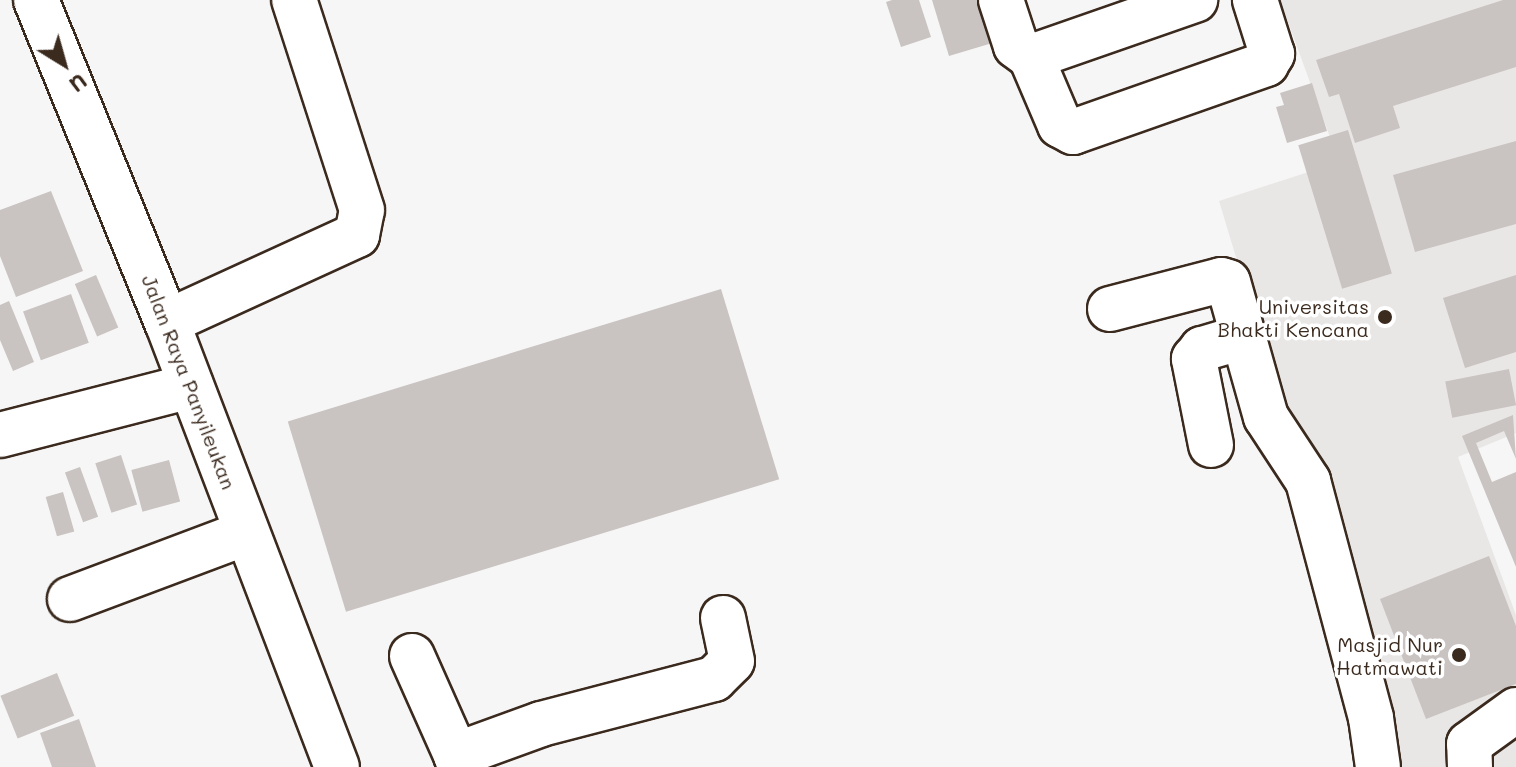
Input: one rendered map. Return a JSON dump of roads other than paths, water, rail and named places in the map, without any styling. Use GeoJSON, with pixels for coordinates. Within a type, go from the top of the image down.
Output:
{"type":"FeatureCollection","features":[{"type":"Feature","properties":{"kind":"street","name":"Jalan Raya Panyileukan"},"geometry":{"type":"LineString","coordinates":[[36,0],[167,322],[337,767]]}},
{"type":"Feature","properties":{"kind":"street"},"geometry":{"type":"LineString","coordinates":[[167,322],[357,235],[362,210],[294,0]]}},
{"type":"Feature","properties":{"kind":"street"},"geometry":{"type":"LineString","coordinates":[[1001,0],[1016,46],[1031,57],[1060,125],[1073,132],[1266,64],[1272,54],[1255,0]]}},
{"type":"Feature","properties":{"kind":"street"},"geometry":{"type":"LineString","coordinates":[[1031,57],[1195,0]]}},
{"type":"Feature","properties":{"kind":"street"},"geometry":{"type":"LineString","coordinates":[[1110,309],[1221,280],[1233,290],[1266,417],[1308,481],[1371,718],[1378,767]]}},
{"type":"Feature","properties":{"kind":"street"},"geometry":{"type":"LineString","coordinates":[[1211,445],[1194,359],[1207,347],[1243,337]]}},
{"type":"Feature","properties":{"kind":"street"},"geometry":{"type":"LineString","coordinates":[[0,435],[191,386]]}},
{"type":"Feature","properties":{"kind":"street"},"geometry":{"type":"LineString","coordinates":[[70,599],[246,533]]}},
{"type":"Feature","properties":{"kind":"street"},"geometry":{"type":"LineString","coordinates":[[412,656],[458,761],[541,724],[714,679],[732,661],[723,618]]}},
{"type":"Feature","properties":{"kind":"street"},"geometry":{"type":"LineString","coordinates":[[1470,767],[1469,744],[1516,710]]}},
{"type":"Feature","properties":{"kind":"place","name":"Universitas Bhakti Kencana"},"geometry":{"type":"Point","coordinates":[1385,317]}},
{"type":"Feature","properties":{"kind":"place","name":"Masjid Nur Hatmawati"},"geometry":{"type":"Point","coordinates":[1459,655]}}]}
